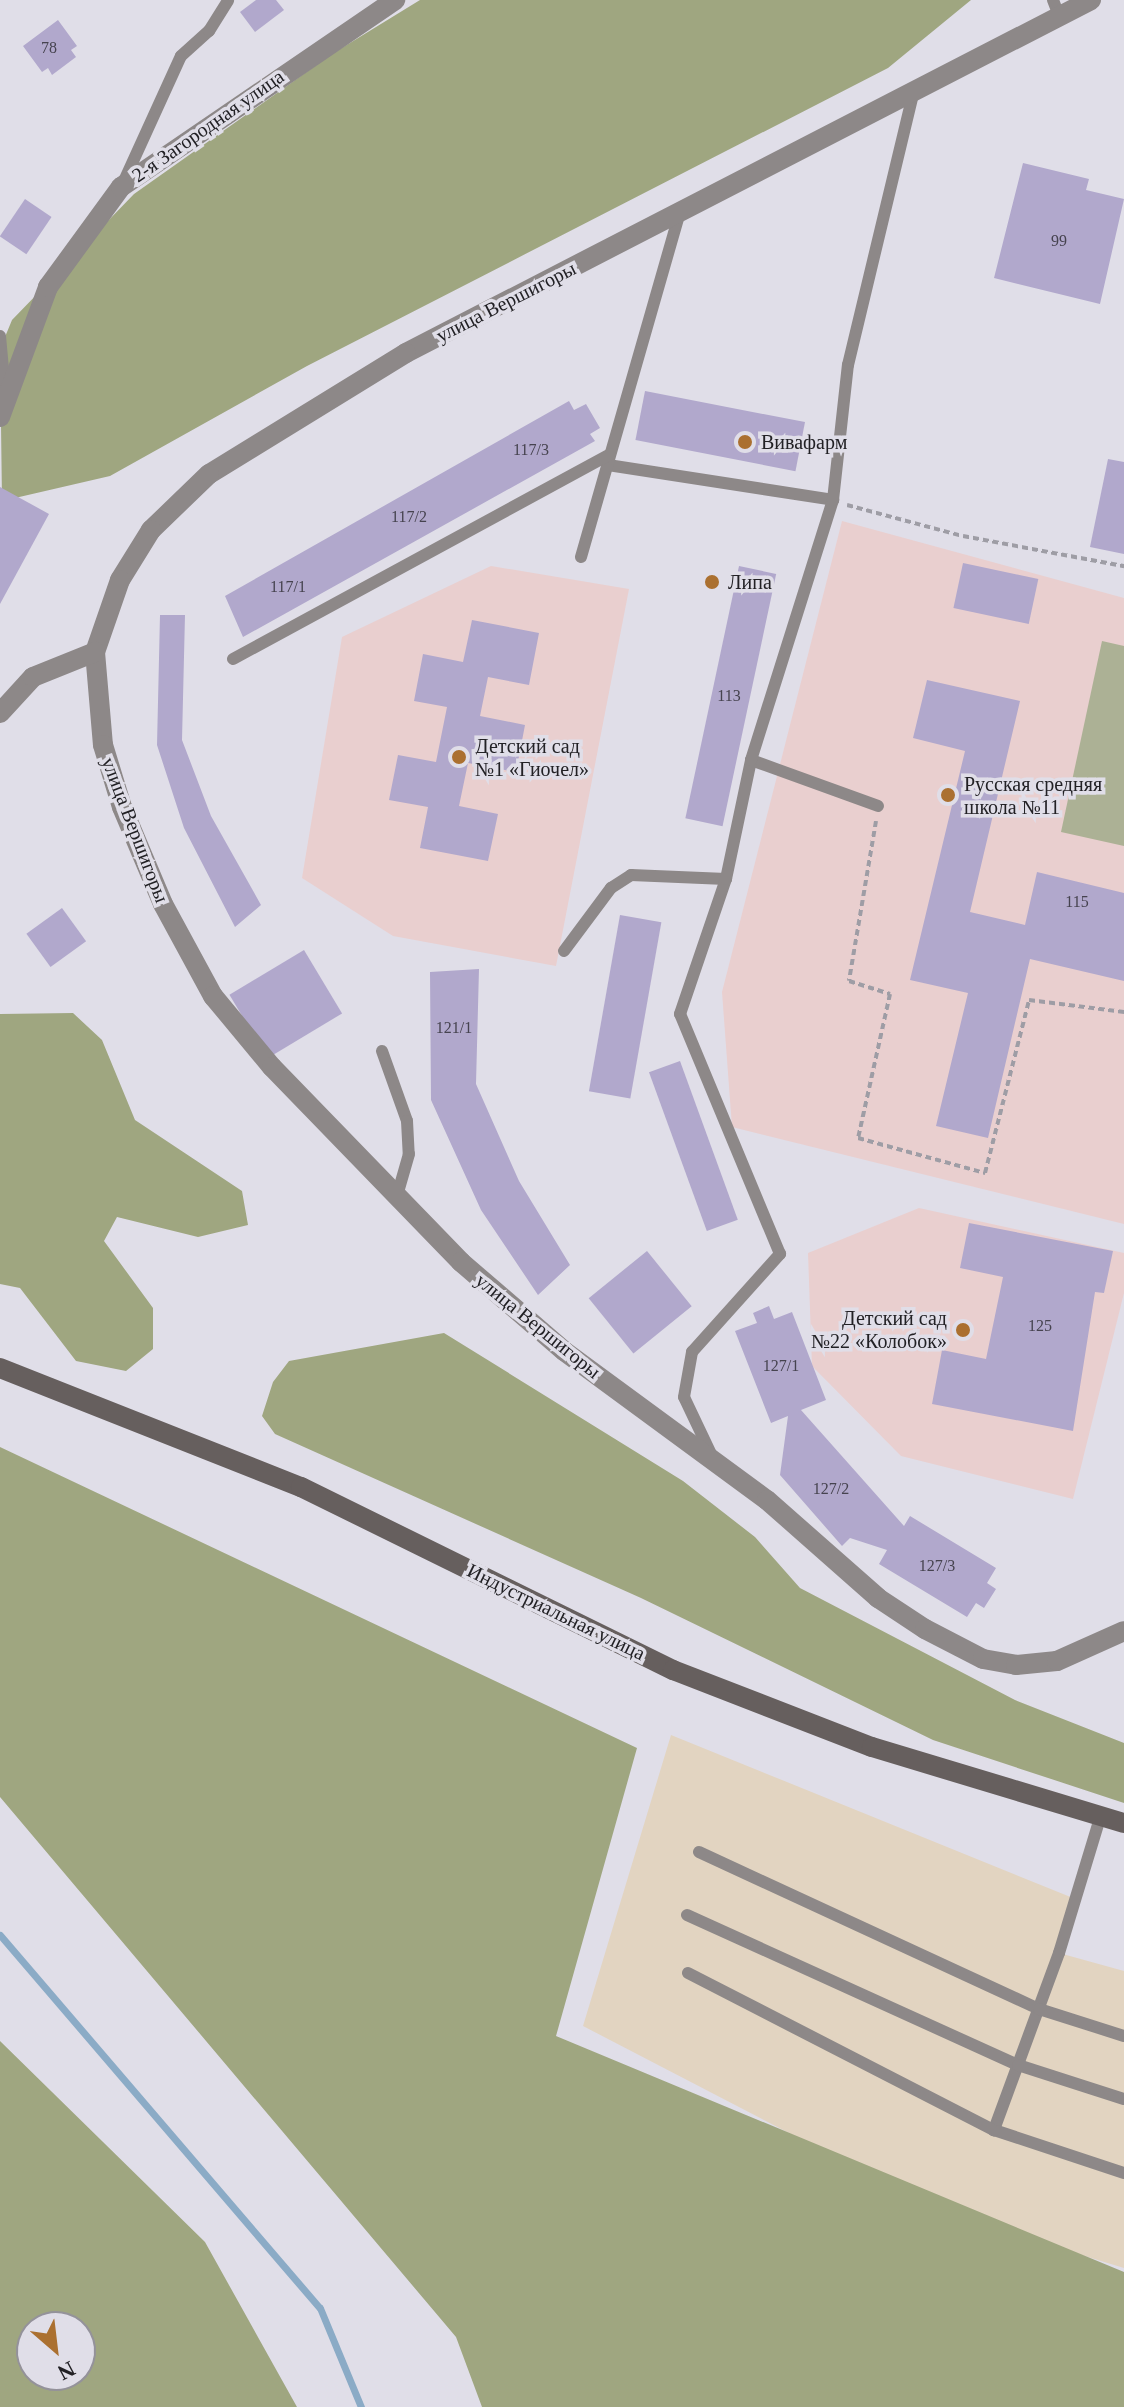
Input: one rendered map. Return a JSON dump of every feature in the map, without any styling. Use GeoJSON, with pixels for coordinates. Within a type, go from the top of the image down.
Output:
{"type":"FeatureCollection","features":[{"type":"Feature","properties":{"kind":"main road","name":"Индустриальная улица"},"geometry":{"type":"LineString","coordinates":[[0,1368],[301,1487],[673,1670],[872,1747],[1124,1823]]}},
{"type":"Feature","properties":{"kind":"street","name":"2-я Загородная улица"},"geometry":{"type":"LineString","coordinates":[[3,414],[48,287],[121,187],[395,0]]}},
{"type":"Feature","properties":{"kind":"street","name":"улица Вершигоры"},"geometry":{"type":"LineString","coordinates":[[1091,0],[1056,8],[914,91],[679,215],[406,353],[209,474],[151,530],[120,580],[95,652],[103,745],[122,807],[163,904],[213,996],[272,1067],[398,1192],[461,1262],[564,1351],[767,1500],[878,1598],[983,1659],[1016,1665],[1057,1661],[1124,1631]]}},
{"type":"Feature","properties":{"kind":"street"},"geometry":{"type":"LineString","coordinates":[[0,713],[33,677],[95,652]]}},
{"type":"Feature","properties":{"kind":"lane"},"geometry":{"type":"LineString","coordinates":[[121,187],[181,56],[209,31],[228,0]]}},
{"type":"Feature","properties":{"kind":"lane"},"geometry":{"type":"LineString","coordinates":[[715,1463],[684,1397],[692,1352],[780,1254],[680,1014],[726,879],[751,760],[833,500],[848,365],[914,91]]}},
{"type":"Feature","properties":{"kind":"lane"},"geometry":{"type":"LineString","coordinates":[[581,557],[679,215]]}},
{"type":"Feature","properties":{"kind":"lane"},"geometry":{"type":"LineString","coordinates":[[0,336],[3,414]]}},
{"type":"Feature","properties":{"kind":"lane"},"geometry":{"type":"LineString","coordinates":[[233,659],[609,459],[833,500]]}},
{"type":"Feature","properties":{"kind":"lane"},"geometry":{"type":"LineString","coordinates":[[751,760],[878,806]]}},
{"type":"Feature","properties":{"kind":"lane"},"geometry":{"type":"LineString","coordinates":[[564,951],[611,888],[631,875],[726,879]]}},
{"type":"Feature","properties":{"kind":"lane"},"geometry":{"type":"LineString","coordinates":[[382,1051],[407,1121],[409,1154],[398,1192]]}},
{"type":"Feature","properties":{"kind":"lane"},"geometry":{"type":"LineString","coordinates":[[994,2130],[1039,2009],[1100,1818]]}},
{"type":"Feature","properties":{"kind":"lane"},"geometry":{"type":"LineString","coordinates":[[699,1852],[1039,2009],[1124,2036]]}},
{"type":"Feature","properties":{"kind":"lane"},"geometry":{"type":"LineString","coordinates":[[687,1915],[1018,2065],[1124,2099]]}},
{"type":"Feature","properties":{"kind":"lane"},"geometry":{"type":"LineString","coordinates":[[688,1973],[994,2130],[1124,2173]]}},
{"type":"Feature","properties":{"kind":"path"},"geometry":{"type":"LineString","coordinates":[[833,500],[963,536],[1124,566]]}},
{"type":"Feature","properties":{"kind":"path"},"geometry":{"type":"LineString","coordinates":[[878,806],[849,981],[890,994],[858,1138],[985,1173],[1029,1000],[1124,1012]]}},
{"type":"Feature","properties":{"kind":"shaded area","name":"Русская средняя школа №11"},"geometry":{"type":"Polygon","coordinates":[[[842,521],[1124,598],[1124,1224],[732,1127],[722,992],[842,521]]]}},
{"type":"Feature","properties":{"kind":"shaded area","name":"Детский сад №1 «Гиочел»"},"geometry":{"type":"Polygon","coordinates":[[[491,566],[629,589],[556,966],[393,936],[302,878],[342,637],[491,566]]]}},
{"type":"Feature","properties":{"kind":"shaded area","name":"Детский сад №22 «Колобок»"},"geometry":{"type":"Polygon","coordinates":[[[919,1208],[1124,1253],[1124,1293],[1073,1499],[901,1456],[812,1366],[808,1253],[919,1208]]]}},
{"type":"Feature","properties":{"kind":"shaded area"},"geometry":{"type":"Polygon","coordinates":[[[671,1735],[1073,1898],[1059,1953],[1124,1971],[1124,2268],[941,2212],[583,2026],[671,1735]]]}},
{"type":"Feature","properties":{"kind":"green space"},"geometry":{"type":"Polygon","coordinates":[[[420,0],[971,0],[888,68],[307,366],[110,476],[2,501],[0,349],[12,320],[134,194],[332,54],[420,0]]]}},
{"type":"Feature","properties":{"kind":"green space"},"geometry":{"type":"Polygon","coordinates":[[[1102,641],[1124,646],[1124,846],[1061,832],[1102,641]]]}},
{"type":"Feature","properties":{"kind":"green space"},"geometry":{"type":"Polygon","coordinates":[[[73,1013],[102,1040],[135,1120],[242,1191],[248,1225],[198,1237],[117,1217],[104,1241],[153,1308],[153,1349],[126,1371],[76,1361],[20,1288],[0,1284],[0,1014],[73,1013]]]}},
{"type":"Feature","properties":{"kind":"green space"},"geometry":{"type":"Polygon","coordinates":[[[444,1333],[683,1481],[755,1537],[800,1588],[1015,1700],[1124,1743],[1124,1803],[933,1740],[641,1598],[275,1434],[262,1416],[273,1382],[289,1361],[444,1333]]]}},
{"type":"Feature","properties":{"kind":"green space"},"geometry":{"type":"Polygon","coordinates":[[[0,1447],[637,1748],[556,2036],[1124,2272],[1124,2407],[482,2407],[456,2337],[0,1797],[0,1447]]]}},
{"type":"Feature","properties":{"kind":"green space"},"geometry":{"type":"Polygon","coordinates":[[[0,2041],[205,2242],[297,2407],[0,2407],[0,2041]]]}},
{"type":"Feature","properties":{"kind":"building"},"geometry":{"type":"Polygon","coordinates":[[[256,0],[276,0],[284,10],[255,32],[240,12],[256,0]]]}},
{"type":"Feature","properties":{"kind":"building"},"geometry":{"type":"Polygon","coordinates":[[[58,20],[77,46],[71,50],[76,57],[52,75],[48,68],[42,72],[23,46],[58,20]]]}},
{"type":"Feature","properties":{"kind":"building"},"geometry":{"type":"Polygon","coordinates":[[[1023,163],[1089,179],[1086,190],[1124,199],[1100,304],[994,278],[1023,163]]]}},
{"type":"Feature","properties":{"kind":"building"},"geometry":{"type":"Polygon","coordinates":[[[25,199],[52,217],[26,254],[0,236],[25,199]]]}},
{"type":"Feature","properties":{"kind":"building"},"geometry":{"type":"Polygon","coordinates":[[[645,391],[805,422],[795,471],[635,440],[645,391]]]}},
{"type":"Feature","properties":{"kind":"building"},"geometry":{"type":"Polygon","coordinates":[[[569,401],[574,410],[586,404],[600,428],[590,434],[595,441],[243,637],[225,596],[569,401]]]}},
{"type":"Feature","properties":{"kind":"building"},"geometry":{"type":"Polygon","coordinates":[[[1108,459],[1124,462],[1124,554],[1090,547],[1108,459]]]}},
{"type":"Feature","properties":{"kind":"building"},"geometry":{"type":"Polygon","coordinates":[[[0,487],[49,514],[0,604],[0,487]]]}},
{"type":"Feature","properties":{"kind":"building"},"geometry":{"type":"Polygon","coordinates":[[[963,563],[1038,579],[1029,624],[953,608],[963,563]]]}},
{"type":"Feature","properties":{"kind":"building"},"geometry":{"type":"Polygon","coordinates":[[[739,566],[776,574],[723,826],[685,818],[739,566]]]}},
{"type":"Feature","properties":{"kind":"building"},"geometry":{"type":"Polygon","coordinates":[[[160,615],[185,615],[182,740],[211,816],[261,905],[235,927],[184,828],[157,745],[160,615]]]}},
{"type":"Feature","properties":{"kind":"building"},"geometry":{"type":"Polygon","coordinates":[[[472,620],[539,633],[529,685],[488,677],[480,716],[525,725],[516,772],[468,763],[459,806],[498,814],[488,861],[420,848],[428,807],[389,800],[398,755],[436,762],[447,707],[414,701],[423,654],[463,662],[472,620]]]}},
{"type":"Feature","properties":{"kind":"building"},"geometry":{"type":"Polygon","coordinates":[[[927,680],[1020,701],[970,912],[1025,925],[1037,872],[1124,893],[1124,981],[1030,959],[988,1138],[936,1126],[968,993],[910,980],[965,751],[913,738],[927,680]]]}},
{"type":"Feature","properties":{"kind":"building"},"geometry":{"type":"Polygon","coordinates":[[[62,908],[86,941],[51,967],[26,934],[62,908]]]}},
{"type":"Feature","properties":{"kind":"building"},"geometry":{"type":"Polygon","coordinates":[[[620,915],[661,922],[630,1099],[589,1091],[620,915]]]}},
{"type":"Feature","properties":{"kind":"building"},"geometry":{"type":"Polygon","coordinates":[[[304,950],[342,1013],[268,1058],[229,995],[304,950]]]}},
{"type":"Feature","properties":{"kind":"building"},"geometry":{"type":"Polygon","coordinates":[[[479,969],[476,1084],[519,1181],[570,1265],[538,1295],[481,1210],[431,1100],[430,972],[479,969]]]}},
{"type":"Feature","properties":{"kind":"building"},"geometry":{"type":"Polygon","coordinates":[[[680,1061],[738,1220],[707,1231],[649,1072],[680,1061]]]}},
{"type":"Feature","properties":{"kind":"building"},"geometry":{"type":"Polygon","coordinates":[[[969,1223],[1113,1251],[1104,1293],[1095,1292],[1073,1431],[932,1404],[942,1350],[986,1359],[1003,1277],[960,1268],[969,1223]]]}},
{"type":"Feature","properties":{"kind":"building"},"geometry":{"type":"Polygon","coordinates":[[[647,1251],[692,1306],[633,1353],[589,1298],[647,1251]]]}},
{"type":"Feature","properties":{"kind":"building"},"geometry":{"type":"Polygon","coordinates":[[[769,1306],[774,1319],[792,1312],[826,1400],[801,1410],[904,1526],[910,1516],[996,1568],[987,1583],[996,1589],[984,1608],[976,1603],[967,1617],[879,1564],[887,1550],[850,1538],[842,1546],[780,1475],[788,1416],[771,1423],[735,1331],[757,1323],[753,1313],[769,1306]]]}},
{"type":"Feature","properties":{"kind":"waterway"},"geometry":{"type":"LineString","coordinates":[[0,1935],[320,2308],[361,2407]]}},
{"type":"Feature","properties":{"kind":"place","name":"Вивафарм"},"geometry":{"type":"Point","coordinates":[745,442]}},
{"type":"Feature","properties":{"kind":"place","name":"Липа"},"geometry":{"type":"Point","coordinates":[712,582]}},
{"type":"Feature","properties":{"kind":"place","name":"Детский сад №1 «Гиочел»"},"geometry":{"type":"Point","coordinates":[459,757]}},
{"type":"Feature","properties":{"kind":"place","name":"Русская средняя школа №11"},"geometry":{"type":"Point","coordinates":[948,795]}},
{"type":"Feature","properties":{"kind":"place","name":"Детский сад №22 «Колобок»"},"geometry":{"type":"Point","coordinates":[963,1330]}}]}
